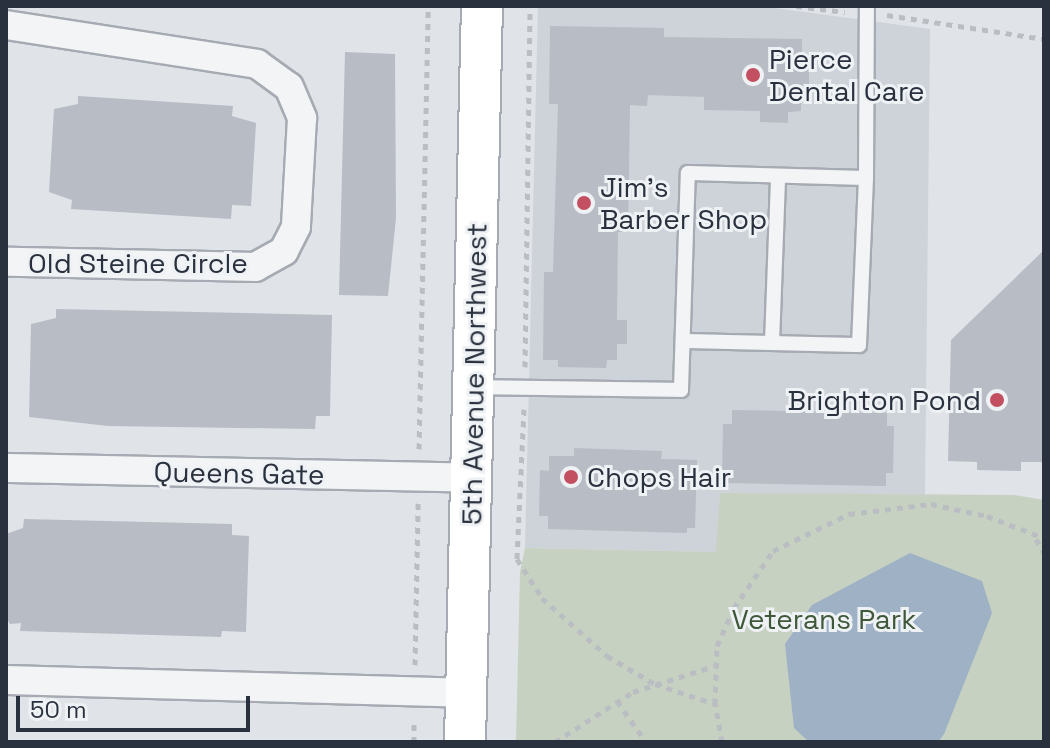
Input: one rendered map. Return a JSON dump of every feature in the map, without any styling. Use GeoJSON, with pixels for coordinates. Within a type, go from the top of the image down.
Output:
{"type":"FeatureCollection","features":[{"type":"Feature","properties":{"kind":"street","name":"5th Avenue Northwest"},"geometry":{"type":"LineString","coordinates":[[465,742],[482,6]]}},
{"type":"Feature","properties":{"kind":"street","name":"Old Steine Circle"},"geometry":{"type":"LineString","coordinates":[[6,25],[257,64],[289,87],[302,118],[296,227],[284,251],[255,267],[6,262]]}},
{"type":"Feature","properties":{"kind":"street","name":"Queens Gate"},"geometry":{"type":"LineString","coordinates":[[6,468],[472,478]]}},
{"type":"Feature","properties":{"kind":"street"},"geometry":{"type":"LineString","coordinates":[[6,680],[467,693]]}},
{"type":"Feature","properties":{"kind":"lane"},"geometry":{"type":"LineString","coordinates":[[683,341],[859,345],[866,178],[867,6]]}},
{"type":"Feature","properties":{"kind":"lane"},"geometry":{"type":"LineString","coordinates":[[474,387],[681,390],[688,173],[866,178]]}},
{"type":"Feature","properties":{"kind":"lane"},"geometry":{"type":"LineString","coordinates":[[772,343],[778,176]]}},
{"type":"Feature","properties":{"kind":"path"},"geometry":{"type":"LineString","coordinates":[[414,742],[428,6]]}},
{"type":"Feature","properties":{"kind":"path"},"geometry":{"type":"LineString","coordinates":[[530,6],[525,389],[517,559],[542,598],[607,656],[655,684],[715,704]]}},
{"type":"Feature","properties":{"kind":"path"},"geometry":{"type":"LineString","coordinates":[[796,6],[848,12]]}},
{"type":"Feature","properties":{"kind":"path"},"geometry":{"type":"LineString","coordinates":[[887,15],[1044,39]]}},
{"type":"Feature","properties":{"kind":"path"},"geometry":{"type":"LineString","coordinates":[[722,742],[715,704],[717,646],[734,608],[773,551],[849,514],[931,504],[987,516],[1036,539],[1044,538]]}},
{"type":"Feature","properties":{"kind":"path"},"geometry":{"type":"LineString","coordinates":[[1036,539],[1044,553]]}},
{"type":"Feature","properties":{"kind":"path"},"geometry":{"type":"LineString","coordinates":[[555,742],[617,701],[655,684],[714,666]]}},
{"type":"Feature","properties":{"kind":"path"},"geometry":{"type":"LineString","coordinates":[[617,701],[646,742]]}},
{"type":"Feature","properties":{"kind":"shaded area"},"geometry":{"type":"Polygon","coordinates":[[[538,6],[760,6],[930,29],[925,495],[720,493],[717,552],[525,548],[538,6]]]}},
{"type":"Feature","properties":{"kind":"green space","name":"Veterans Park"},"geometry":{"type":"Polygon","coordinates":[[[720,493],[1014,495],[1044,500],[1044,742],[516,742],[520,572],[525,548],[716,552],[720,493]]]}},
{"type":"Feature","properties":{"kind":"water"},"geometry":{"type":"Polygon","coordinates":[[[910,553],[982,581],[992,613],[944,734],[938,742],[809,742],[794,728],[785,644],[812,605],[910,553]]]}},
{"type":"Feature","properties":{"kind":"building"},"geometry":{"type":"Polygon","coordinates":[[[550,26],[664,28],[664,37],[802,39],[802,53],[809,53],[809,99],[801,99],[801,111],[788,112],[788,123],[760,122],[760,111],[704,110],[704,97],[648,95],[647,106],[630,105],[628,232],[618,232],[617,320],[627,320],[627,344],[617,344],[617,360],[607,360],[606,368],[558,367],[558,360],[543,360],[544,272],[553,272],[558,104],[549,104],[550,26]]]}},
{"type":"Feature","properties":{"kind":"building"},"geometry":{"type":"Polygon","coordinates":[[[345,52],[395,54],[396,218],[388,296],[339,295],[345,52]]]}},
{"type":"Feature","properties":{"kind":"building"},"geometry":{"type":"Polygon","coordinates":[[[78,96],[233,106],[232,116],[256,123],[251,206],[232,205],[231,219],[71,209],[72,200],[49,192],[54,109],[78,104],[78,96]]]}},
{"type":"Feature","properties":{"kind":"building","name":"Brighton Pond"},"geometry":{"type":"Polygon","coordinates":[[[1044,250],[1044,462],[1021,462],[1021,471],[977,470],[977,462],[948,461],[951,340],[1044,250]]]}},
{"type":"Feature","properties":{"kind":"building"},"geometry":{"type":"Polygon","coordinates":[[[56,309],[332,315],[330,416],[316,416],[315,429],[108,426],[29,417],[31,324],[56,318],[56,309]]]}},
{"type":"Feature","properties":{"kind":"building"},"geometry":{"type":"Polygon","coordinates":[[[732,410],[887,413],[887,426],[894,426],[893,473],[886,473],[886,486],[722,483],[723,424],[732,424],[732,410]]]}},
{"type":"Feature","properties":{"kind":"building"},"geometry":{"type":"Polygon","coordinates":[[[574,448],[662,451],[661,459],[697,460],[695,528],[687,528],[687,533],[548,529],[548,516],[539,516],[540,470],[549,471],[549,456],[574,456],[574,448]]]}},
{"type":"Feature","properties":{"kind":"building"},"geometry":{"type":"Polygon","coordinates":[[[24,519],[232,524],[232,535],[249,536],[246,632],[222,631],[221,637],[20,631],[21,623],[10,624],[6,617],[6,534],[23,528],[24,519]]]}},
{"type":"Feature","properties":{"kind":"place","name":"Pierce Dental Care"},"geometry":{"type":"Point","coordinates":[753,75]}},
{"type":"Feature","properties":{"kind":"place","name":"Jim's Barber Shop"},"geometry":{"type":"Point","coordinates":[584,203]}},
{"type":"Feature","properties":{"kind":"place","name":"Brighton Pond"},"geometry":{"type":"Point","coordinates":[997,400]}},
{"type":"Feature","properties":{"kind":"place","name":"Chops Hair"},"geometry":{"type":"Point","coordinates":[571,477]}}]}
